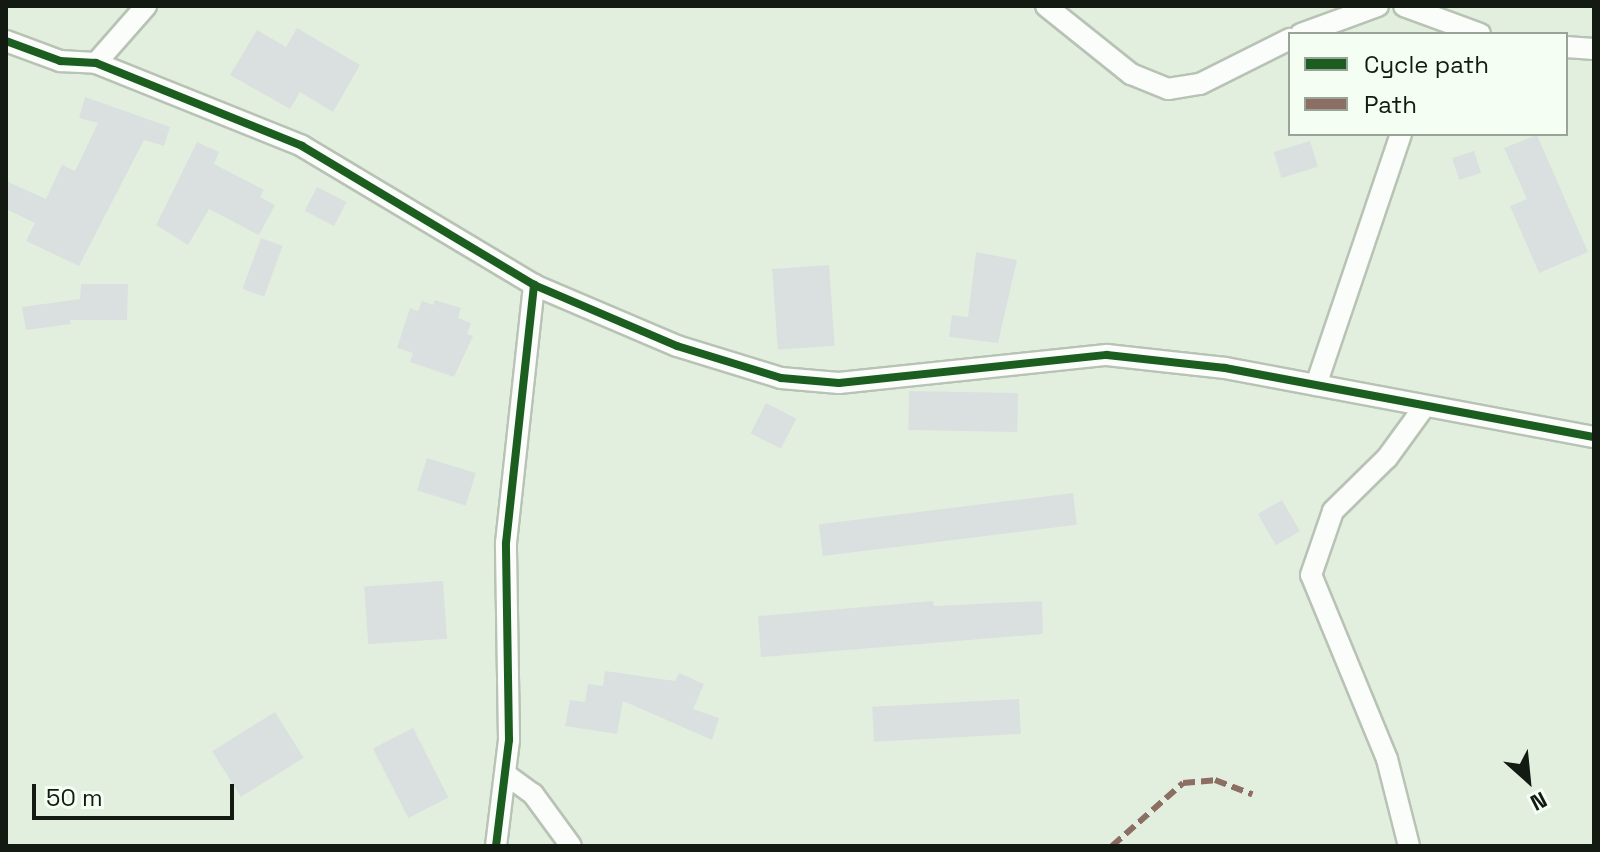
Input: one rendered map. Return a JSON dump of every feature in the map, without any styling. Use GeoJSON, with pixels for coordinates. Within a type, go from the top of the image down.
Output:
{"type":"FeatureCollection","features":[{"type":"Feature","properties":{"kind":"street"},"geometry":{"type":"LineString","coordinates":[[96,63],[146,6]]}},
{"type":"Feature","properties":{"kind":"street"},"geometry":{"type":"LineString","coordinates":[[1046,6],[1131,74],[1168,89],[1200,84],[1288,40]]}},
{"type":"Feature","properties":{"kind":"street"},"geometry":{"type":"LineString","coordinates":[[1306,32],[1378,6]]}},
{"type":"Feature","properties":{"kind":"street"},"geometry":{"type":"LineString","coordinates":[[1404,6],[1430,19],[1473,32]]}},
{"type":"Feature","properties":{"kind":"street"},"geometry":{"type":"LineString","coordinates":[[6,41],[60,61],[96,63],[328,159],[480,257],[534,285],[677,346],[810,383],[983,371],[1107,355],[1316,385],[1594,437]]}},
{"type":"Feature","properties":{"kind":"street"},"geometry":{"type":"LineString","coordinates":[[1568,47],[1594,49]]}},
{"type":"Feature","properties":{"kind":"street"},"geometry":{"type":"LineString","coordinates":[[1316,385],[1400,136]]}},
{"type":"Feature","properties":{"kind":"street"},"geometry":{"type":"LineString","coordinates":[[496,846],[508,776],[506,543],[534,285]]}},
{"type":"Feature","properties":{"kind":"street"},"geometry":{"type":"LineString","coordinates":[[1409,846],[1387,759],[1311,575],[1333,511],[1387,458],[1424,407]]}},
{"type":"Feature","properties":{"kind":"street"},"geometry":{"type":"LineString","coordinates":[[508,776],[533,794],[571,846]]}},
{"type":"Feature","properties":{"kind":"building"},"geometry":{"type":"Polygon","coordinates":[[[297,28],[360,65],[333,112],[300,92],[290,109],[230,75],[257,30],[286,47],[297,28]]]}},
{"type":"Feature","properties":{"kind":"building"},"geometry":{"type":"Polygon","coordinates":[[[85,97],[170,127],[164,146],[144,140],[79,266],[26,241],[35,223],[6,209],[6,181],[46,199],[62,165],[75,171],[98,123],[79,118],[85,97]]]}},
{"type":"Feature","properties":{"kind":"building"},"geometry":{"type":"Polygon","coordinates":[[[1537,136],[1588,252],[1539,273],[1510,206],[1527,199],[1504,148],[1537,136]]]}},
{"type":"Feature","properties":{"kind":"building"},"geometry":{"type":"Polygon","coordinates":[[[1310,141],[1318,167],[1282,178],[1274,152],[1310,141]]]}},
{"type":"Feature","properties":{"kind":"building"},"geometry":{"type":"Polygon","coordinates":[[[197,142],[219,152],[214,164],[264,190],[260,197],[275,205],[259,235],[209,209],[188,245],[156,225],[197,142]]]}},
{"type":"Feature","properties":{"kind":"building"},"geometry":{"type":"Polygon","coordinates":[[[1474,151],[1481,173],[1459,180],[1452,158],[1474,151]]]}},
{"type":"Feature","properties":{"kind":"building"},"geometry":{"type":"Polygon","coordinates":[[[317,187],[346,202],[334,226],[305,211],[317,187]]]}},
{"type":"Feature","properties":{"kind":"building"},"geometry":{"type":"Polygon","coordinates":[[[261,238],[283,246],[264,297],[243,289],[261,238]]]}},
{"type":"Feature","properties":{"kind":"building"},"geometry":{"type":"Polygon","coordinates":[[[976,252],[1017,260],[998,343],[949,337],[952,315],[968,317],[976,252]]]}},
{"type":"Feature","properties":{"kind":"building"},"geometry":{"type":"Polygon","coordinates":[[[829,265],[835,346],[778,350],[772,269],[829,265]]]}},
{"type":"Feature","properties":{"kind":"building"},"geometry":{"type":"Polygon","coordinates":[[[81,284],[128,284],[127,320],[70,320],[71,324],[26,330],[22,307],[80,299],[81,284]]]}},
{"type":"Feature","properties":{"kind":"building"},"geometry":{"type":"Polygon","coordinates":[[[435,300],[461,308],[458,318],[471,323],[467,334],[473,336],[454,377],[410,362],[413,353],[397,348],[410,308],[418,311],[422,301],[433,305],[435,300]]]}},
{"type":"Feature","properties":{"kind":"building"},"geometry":{"type":"Polygon","coordinates":[[[909,391],[1018,393],[1017,432],[908,430],[909,391]]]}},
{"type":"Feature","properties":{"kind":"building"},"geometry":{"type":"Polygon","coordinates":[[[766,403],[796,418],[781,449],[751,433],[766,403]]]}},
{"type":"Feature","properties":{"kind":"building"},"geometry":{"type":"Polygon","coordinates":[[[427,458],[476,473],[466,505],[417,491],[427,458]]]}},
{"type":"Feature","properties":{"kind":"building"},"geometry":{"type":"Polygon","coordinates":[[[1073,493],[1077,525],[823,556],[819,524],[1073,493]]]}},
{"type":"Feature","properties":{"kind":"building"},"geometry":{"type":"Polygon","coordinates":[[[1282,500],[1300,531],[1276,545],[1258,514],[1282,500]]]}},
{"type":"Feature","properties":{"kind":"building"},"geometry":{"type":"Polygon","coordinates":[[[443,581],[447,639],[368,644],[364,587],[443,581]]]}},
{"type":"Feature","properties":{"kind":"building"},"geometry":{"type":"Polygon","coordinates":[[[933,601],[934,606],[1042,601],[1043,634],[761,657],[758,616],[933,601]]]}},
{"type":"Feature","properties":{"kind":"building"},"geometry":{"type":"Polygon","coordinates":[[[605,671],[675,681],[679,673],[704,684],[693,709],[719,718],[712,740],[623,701],[617,734],[565,726],[570,700],[585,702],[588,684],[603,686],[605,671]]]}},
{"type":"Feature","properties":{"kind":"building"},"geometry":{"type":"Polygon","coordinates":[[[1019,699],[1021,734],[874,742],[872,707],[1019,699]]]}},
{"type":"Feature","properties":{"kind":"building"},"geometry":{"type":"Polygon","coordinates":[[[275,712],[304,758],[241,797],[212,751],[275,712]]]}},
{"type":"Feature","properties":{"kind":"building"},"geometry":{"type":"Polygon","coordinates":[[[413,728],[448,797],[408,818],[373,748],[413,728]]]}},
{"type":"Feature","properties":{"kind":"marked path"},"geometry":{"type":"LineString","coordinates":[[1112,846],[1183,783],[1215,780],[1252,794]]}},
{"type":"Feature","properties":{"kind":"cycle path"},"geometry":{"type":"LineString","coordinates":[[6,41],[60,61],[96,63],[302,146],[534,285],[677,346],[781,378],[839,383],[1107,355],[1225,368],[1594,437]]}},
{"type":"Feature","properties":{"kind":"cycle path"},"geometry":{"type":"LineString","coordinates":[[496,846],[509,740],[506,543],[534,285]]}}]}
